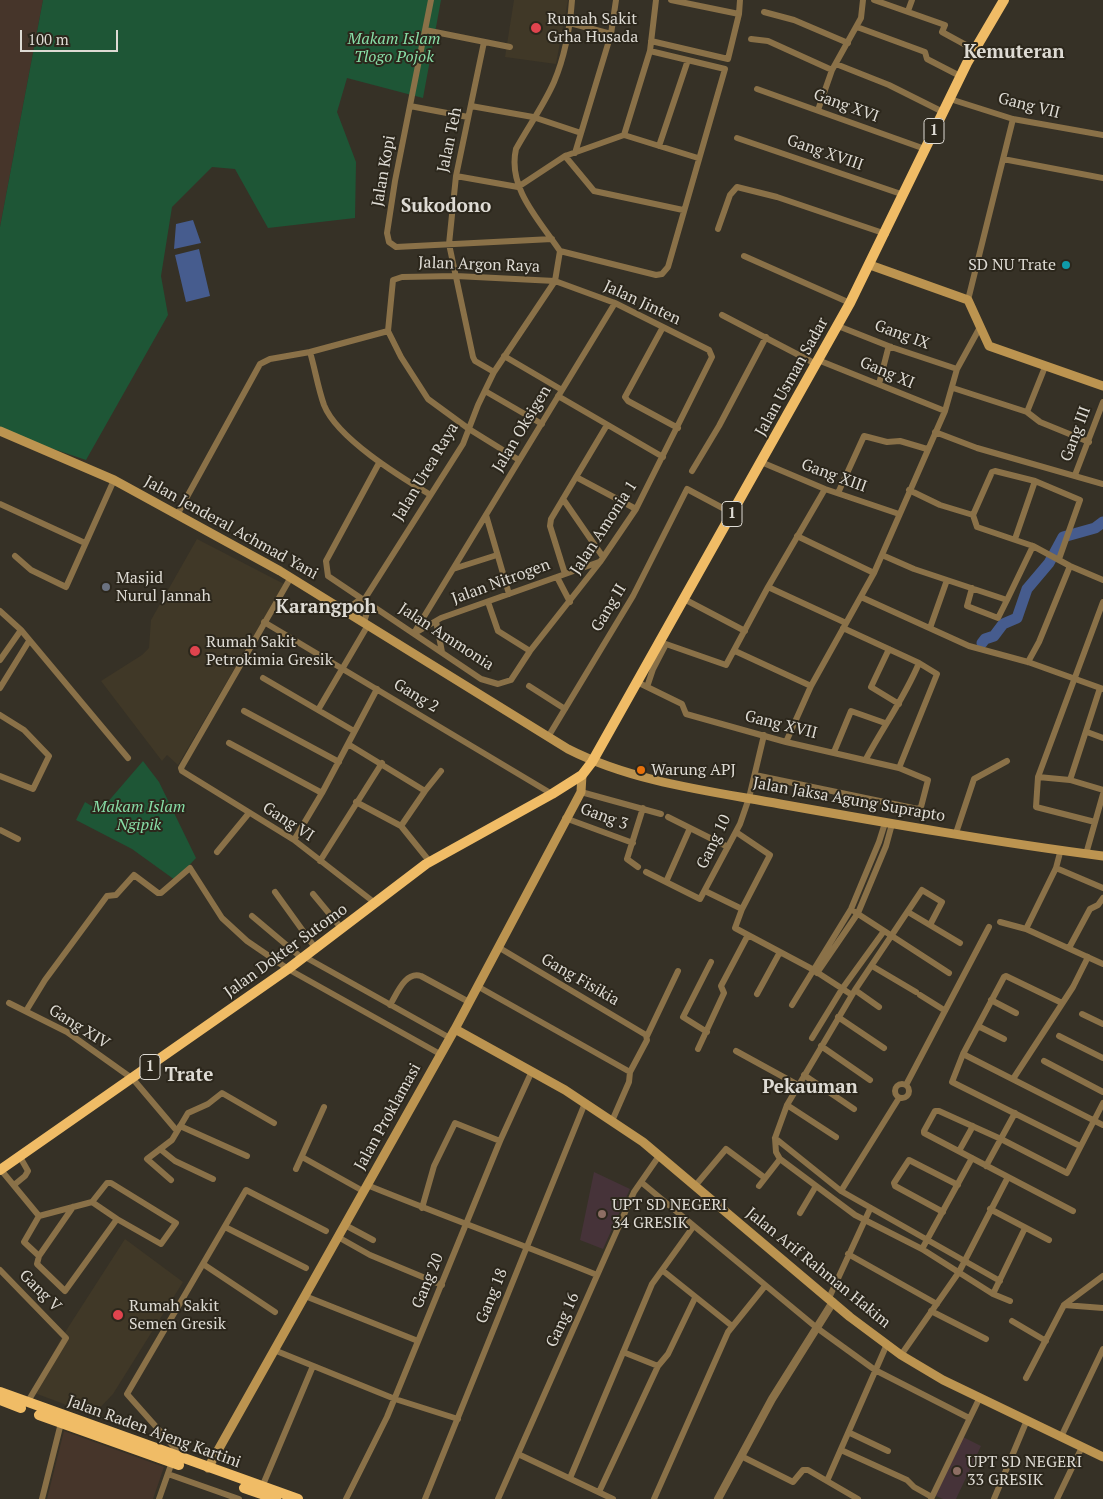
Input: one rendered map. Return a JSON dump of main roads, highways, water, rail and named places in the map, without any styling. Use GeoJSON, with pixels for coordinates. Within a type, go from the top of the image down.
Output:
{"type":"FeatureCollection","features":[{"type":"Feature","properties":{"kind":"highway","name":"Jalan Usman Sadar"},"geometry":{"type":"LineString","coordinates":[[592,762],[850,304],[886,234],[960,76],[1004,0]]}},
{"type":"Feature","properties":{"kind":"highway","name":"Jalan Dokter Sutomo"},"geometry":{"type":"LineString","coordinates":[[0,1170],[304,958],[430,862],[552,794],[582,775],[592,762]]}},
{"type":"Feature","properties":{"kind":"highway","name":"Jalan Raden Ajeng Kartini"},"geometry":{"type":"LineString","coordinates":[[0,1392],[298,1499]]}},
{"type":"Feature","properties":{"kind":"highway","name":"Jalan Raden Ajeng Kartini"},"geometry":{"type":"LineString","coordinates":[[0,1400],[276,1499]]}},
{"type":"Feature","properties":{"kind":"main road"},"geometry":{"type":"LineString","coordinates":[[870,265],[968,300],[988,346],[1103,386]]}},
{"type":"Feature","properties":{"kind":"main road","name":"Jalan Jenderal Achmad Yani"},"geometry":{"type":"LineString","coordinates":[[0,431],[114,480],[291,577],[548,737],[592,762]]}},
{"type":"Feature","properties":{"kind":"main road","name":"Jalan Jaksa Agung Suprapto"},"geometry":{"type":"LineString","coordinates":[[592,762],[619,770],[749,798],[888,823],[1103,856]]}},
{"type":"Feature","properties":{"kind":"main road","name":"Jalan Proklamasi"},"geometry":{"type":"LineString","coordinates":[[208,1468],[455,1029],[581,792],[582,775]]}},
{"type":"Feature","properties":{"kind":"main road","name":"Jalan Arif Rahman Hakim"},"geometry":{"type":"LineString","coordinates":[[455,1029],[532,1071],[612,1121],[659,1156],[831,1300],[901,1355],[943,1380],[1103,1457]]}},
{"type":"Feature","properties":{"kind":"water"},"geometry":{"type":"Polygon","coordinates":[[[193,220],[201,243],[174,249],[176,224],[193,220]]]}},
{"type":"Feature","properties":{"kind":"water"},"geometry":{"type":"Polygon","coordinates":[[[199,249],[210,296],[186,302],[175,255],[199,249]]]}},
{"type":"Feature","properties":{"kind":"waterway"},"geometry":{"type":"LineString","coordinates":[[982,643],[985,639],[994,636],[1003,624],[1017,618],[1027,589],[1049,563],[1063,537],[1095,528],[1103,522]]}},
{"type":"Feature","properties":{"kind":"place","name":"Rumah Sakit Grha Husada"},"geometry":{"type":"Point","coordinates":[536,28]}},
{"type":"Feature","properties":{"kind":"place","name":"SD NU Trate"},"geometry":{"type":"Point","coordinates":[1066,265]}},
{"type":"Feature","properties":{"kind":"place","name":"Masjid Nurul Jannah"},"geometry":{"type":"Point","coordinates":[106,587]}},
{"type":"Feature","properties":{"kind":"place","name":"Rumah Sakit Petrokimia Gresik"},"geometry":{"type":"Point","coordinates":[195,651]}},
{"type":"Feature","properties":{"kind":"place","name":"Warung APJ"},"geometry":{"type":"Point","coordinates":[641,770]}},
{"type":"Feature","properties":{"kind":"place","name":"UPT SD NEGERI 34 GRESIK"},"geometry":{"type":"Point","coordinates":[602,1214]}},
{"type":"Feature","properties":{"kind":"place","name":"Rumah Sakit Semen Gresik"},"geometry":{"type":"Point","coordinates":[118,1315]}},
{"type":"Feature","properties":{"kind":"place","name":"UPT SD NEGERI 33 GRESIK"},"geometry":{"type":"Point","coordinates":[957,1471]}},
{"type":"Feature","properties":{"kind":"district","name":"Kemuteran"},"geometry":{"type":"Point","coordinates":[1014,53]}},
{"type":"Feature","properties":{"kind":"district","name":"Sukodono"},"geometry":{"type":"Point","coordinates":[446,207]}},
{"type":"Feature","properties":{"kind":"district","name":"Karangpoh"},"geometry":{"type":"Point","coordinates":[326,608]}},
{"type":"Feature","properties":{"kind":"district","name":"Trate"},"geometry":{"type":"Point","coordinates":[189,1076]}},
{"type":"Feature","properties":{"kind":"district","name":"Pekauman"},"geometry":{"type":"Point","coordinates":[810,1088]}},
{"type":"Feature","properties":{"kind":"park label","name":"Makam Islam Tlogo Pojok"},"geometry":{"type":"Point","coordinates":[394,48]}},
{"type":"Feature","properties":{"kind":"park label","name":"Makam Islam Ngipik"},"geometry":{"type":"Point","coordinates":[139,816]}}]}
